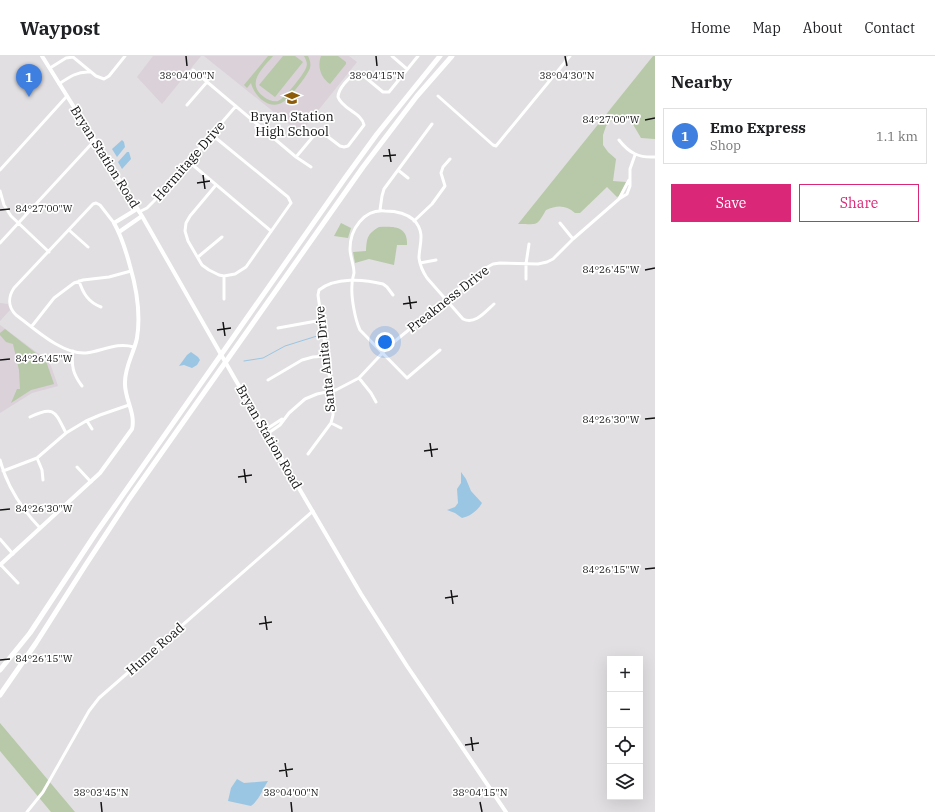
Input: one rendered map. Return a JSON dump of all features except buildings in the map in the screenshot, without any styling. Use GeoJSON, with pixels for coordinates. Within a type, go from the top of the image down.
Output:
{"type":"FeatureCollection","features":[{"type":"Feature","properties":{"kind":"highway"},"geometry":{"type":"LineString","coordinates":[[0,670],[30,634],[96,533],[345,178],[408,94],[440,56]]}},
{"type":"Feature","properties":{"kind":"highway"},"geometry":{"type":"LineString","coordinates":[[0,695],[36,643],[129,499],[363,168],[418,96],[452,56]]}},
{"type":"Feature","properties":{"kind":"main road","name":"Bryan Station Road"},"geometry":{"type":"LineString","coordinates":[[42,56],[139,212],[312,511],[379,621],[506,812]]}},
{"type":"Feature","properties":{"kind":"main road"},"geometry":{"type":"LineString","coordinates":[[0,565],[91,482],[103,469],[132,429],[133,421],[125,388],[125,377],[138,328],[139,308],[132,271],[124,244],[114,223],[139,212]]}},
{"type":"Feature","properties":{"kind":"main road"},"geometry":{"type":"LineString","coordinates":[[119,232],[139,212]]}},
{"type":"Feature","properties":{"kind":"street"},"geometry":{"type":"LineString","coordinates":[[50,68],[66,58],[71,57],[76,59],[99,78],[106,78],[125,56]]}},
{"type":"Feature","properties":{"kind":"street"},"geometry":{"type":"LineString","coordinates":[[392,56],[407,70]]}},
{"type":"Feature","properties":{"kind":"street"},"geometry":{"type":"LineString","coordinates":[[296,157],[316,133],[323,133],[340,146],[344,147],[348,146],[364,126],[362,120],[340,102],[338,97],[339,92],[354,73],[360,73],[383,92],[391,91],[418,56]]}},
{"type":"Feature","properties":{"kind":"street"},"geometry":{"type":"LineString","coordinates":[[438,96],[496,146],[570,56]]}},
{"type":"Feature","properties":{"kind":"street"},"geometry":{"type":"LineString","coordinates":[[193,70],[296,157],[311,167]]}},
{"type":"Feature","properties":{"kind":"street"},"geometry":{"type":"LineString","coordinates":[[59,84],[75,74],[91,72]]}},
{"type":"Feature","properties":{"kind":"street"},"geometry":{"type":"LineString","coordinates":[[187,105],[207,82]]}},
{"type":"Feature","properties":{"kind":"street"},"geometry":{"type":"LineString","coordinates":[[0,170],[67,96]]}},
{"type":"Feature","properties":{"kind":"street","name":"Hermitage Drive"},"geometry":{"type":"LineString","coordinates":[[139,212],[154,202],[236,106]]}},
{"type":"Feature","properties":{"kind":"street"},"geometry":{"type":"LineString","coordinates":[[380,210],[384,189],[432,124]]}},
{"type":"Feature","properties":{"kind":"street"},"geometry":{"type":"LineString","coordinates":[[212,134],[289,199],[291,204],[246,267],[235,274],[224,276],[209,270],[202,265],[185,236],[185,225],[190,216],[216,184]]}},
{"type":"Feature","properties":{"kind":"street"},"geometry":{"type":"LineString","coordinates":[[0,243],[95,140]]}},
{"type":"Feature","properties":{"kind":"street"},"geometry":{"type":"LineString","coordinates":[[619,140],[635,155],[642,157],[655,157]]}},
{"type":"Feature","properties":{"kind":"street","name":"Preakness Drive"},"geometry":{"type":"LineString","coordinates":[[266,432],[305,399],[317,394],[345,387],[359,378],[389,346],[445,299],[487,267],[500,263],[538,264],[550,260],[619,199],[628,194],[630,186],[630,169],[635,155]]}},
{"type":"Feature","properties":{"kind":"street"},"geometry":{"type":"LineString","coordinates":[[414,221],[432,204],[445,186],[441,174],[443,167],[450,159]]}},
{"type":"Feature","properties":{"kind":"street"},"geometry":{"type":"LineString","coordinates":[[188,161],[271,231]]}},
{"type":"Feature","properties":{"kind":"street"},"geometry":{"type":"LineString","coordinates":[[398,170],[408,178]]}},
{"type":"Feature","properties":{"kind":"street","name":"Preakness Drive"},"geometry":{"type":"LineString","coordinates":[[619,199],[629,180]]}},
{"type":"Feature","properties":{"kind":"street"},"geometry":{"type":"LineString","coordinates":[[0,191],[6,209],[18,224],[48,252]]}},
{"type":"Feature","properties":{"kind":"street"},"geometry":{"type":"LineString","coordinates":[[114,223],[96,203],[93,204],[20,283],[11,294],[10,302],[12,310],[16,315],[59,346],[72,351],[88,352],[119,345],[134,347]]}},
{"type":"Feature","properties":{"kind":"street"},"geometry":{"type":"LineString","coordinates":[[440,350],[407,378],[362,333],[357,325],[352,291],[353,269],[350,247],[353,232],[363,218],[380,210],[400,213],[414,221],[420,231],[421,238],[419,258],[422,271],[460,317],[469,321],[475,320],[494,304]]}},
{"type":"Feature","properties":{"kind":"street"},"geometry":{"type":"LineString","coordinates":[[560,223],[573,239]]}},
{"type":"Feature","properties":{"kind":"street"},"geometry":{"type":"LineString","coordinates":[[69,230],[88,246]]}},
{"type":"Feature","properties":{"kind":"street"},"geometry":{"type":"LineString","coordinates":[[198,257],[222,237]]}},
{"type":"Feature","properties":{"kind":"street"},"geometry":{"type":"LineString","coordinates":[[526,278],[526,264],[530,244]]}},
{"type":"Feature","properties":{"kind":"street"},"geometry":{"type":"LineString","coordinates":[[420,263],[436,260]]}},
{"type":"Feature","properties":{"kind":"street"},"geometry":{"type":"LineString","coordinates":[[32,326],[54,298],[79,281],[109,277],[132,271]]}},
{"type":"Feature","properties":{"kind":"street"},"geometry":{"type":"LineString","coordinates":[[224,276],[224,299]]}},
{"type":"Feature","properties":{"kind":"street"},"geometry":{"type":"LineString","coordinates":[[79,281],[87,298],[94,304],[101,307]]}},
{"type":"Feature","properties":{"kind":"street","name":"Santa Anita Drive"},"geometry":{"type":"LineString","coordinates":[[308,454],[331,423],[333,408],[318,295],[319,290],[338,281],[352,281],[383,284],[393,295]]}},
{"type":"Feature","properties":{"kind":"street"},"geometry":{"type":"LineString","coordinates":[[278,328],[322,320]]}},
{"type":"Feature","properties":{"kind":"street"},"geometry":{"type":"LineString","coordinates":[[72,351],[72,369],[75,377],[82,386]]}},
{"type":"Feature","properties":{"kind":"street"},"geometry":{"type":"LineString","coordinates":[[268,380],[302,360],[326,356]]}},
{"type":"Feature","properties":{"kind":"street"},"geometry":{"type":"LineString","coordinates":[[359,378],[376,402]]}},
{"type":"Feature","properties":{"kind":"street"},"geometry":{"type":"LineString","coordinates":[[3,471],[37,458],[66,433],[87,420],[100,414],[129,405]]}},
{"type":"Feature","properties":{"kind":"street"},"geometry":{"type":"LineString","coordinates":[[30,417],[45,410],[52,411],[57,416],[66,433]]}},
{"type":"Feature","properties":{"kind":"street"},"geometry":{"type":"LineString","coordinates":[[87,420],[92,429]]}},
{"type":"Feature","properties":{"kind":"street"},"geometry":{"type":"LineString","coordinates":[[331,423],[341,428]]}},
{"type":"Feature","properties":{"kind":"street"},"geometry":{"type":"LineString","coordinates":[[37,458],[42,470],[43,480]]}},
{"type":"Feature","properties":{"kind":"street"},"geometry":{"type":"LineString","coordinates":[[0,460],[11,491],[18,503],[40,528]]}},
{"type":"Feature","properties":{"kind":"street"},"geometry":{"type":"LineString","coordinates":[[77,467],[91,482]]}},
{"type":"Feature","properties":{"kind":"street","name":"Hume Road"},"geometry":{"type":"LineString","coordinates":[[27,812],[46,788],[94,703],[312,511]]}},
{"type":"Feature","properties":{"kind":"street"},"geometry":{"type":"LineString","coordinates":[[0,539],[13,554]]}},
{"type":"Feature","properties":{"kind":"street"},"geometry":{"type":"LineString","coordinates":[[0,565],[18,583]]}},
{"type":"Feature","properties":{"kind":"shaded area"},"geometry":{"type":"Polygon","coordinates":[[[153,56],[201,56],[162,104],[137,77],[153,56]]]}},
{"type":"Feature","properties":{"kind":"shaded area","name":"Bryan Station High School"},"geometry":{"type":"Polygon","coordinates":[[[204,56],[349,56],[357,62],[300,133],[204,56]]]}},
{"type":"Feature","properties":{"kind":"shaded area"},"geometry":{"type":"Polygon","coordinates":[[[0,303],[8,304],[10,310],[0,321],[0,303]]]}},
{"type":"Feature","properties":{"kind":"shaded area"},"geometry":{"type":"Polygon","coordinates":[[[0,325],[47,360],[51,366],[58,386],[32,393],[0,413],[0,325]]]}},
{"type":"Feature","properties":{"kind":"green space"},"geometry":{"type":"Polygon","coordinates":[[[268,56],[273,56],[258,76],[256,86],[264,97],[272,101],[278,101],[281,99],[302,75],[307,65],[304,56],[308,56],[310,62],[309,71],[294,92],[283,102],[273,105],[263,101],[255,93],[251,83],[247,88],[244,85],[268,56]]]}},
{"type":"Feature","properties":{"kind":"green space"},"geometry":{"type":"Polygon","coordinates":[[[283,56],[295,56],[303,62],[275,97],[259,85],[283,56]]]}},
{"type":"Feature","properties":{"kind":"green space"},"geometry":{"type":"Polygon","coordinates":[[[321,56],[338,56],[346,62],[330,84],[324,79],[321,72],[319,64],[321,56]]]}},
{"type":"Feature","properties":{"kind":"green space"},"geometry":{"type":"Polygon","coordinates":[[[653,56],[655,56],[655,139],[641,138],[631,121],[626,119],[616,119],[611,121],[606,126],[603,135],[603,145],[616,159],[613,181],[626,182],[619,196],[617,197],[607,187],[580,213],[575,213],[565,207],[554,207],[546,210],[536,223],[518,224],[653,56]]]}},
{"type":"Feature","properties":{"kind":"green space"},"geometry":{"type":"Polygon","coordinates":[[[341,223],[351,228],[348,238],[334,236],[341,223]]]}},
{"type":"Feature","properties":{"kind":"green space"},"geometry":{"type":"Polygon","coordinates":[[[379,227],[399,228],[403,231],[407,239],[407,245],[397,245],[394,265],[369,259],[355,263],[353,252],[366,251],[368,237],[379,227]]]}},
{"type":"Feature","properties":{"kind":"green space"},"geometry":{"type":"Polygon","coordinates":[[[5,329],[46,361],[54,384],[31,390],[11,403],[17,389],[20,389],[19,370],[13,344],[6,342],[0,335],[0,333],[5,329]]]}},
{"type":"Feature","properties":{"kind":"green space"},"geometry":{"type":"Polygon","coordinates":[[[0,723],[75,812],[51,812],[0,751],[0,723]]]}},
{"type":"Feature","properties":{"kind":"water"},"geometry":{"type":"Polygon","coordinates":[[[122,140],[125,147],[117,157],[112,149],[122,140]]]}},
{"type":"Feature","properties":{"kind":"water"},"geometry":{"type":"Polygon","coordinates":[[[127,152],[129,152],[131,159],[122,169],[118,162],[127,152]]]}},
{"type":"Feature","properties":{"kind":"water"},"geometry":{"type":"Polygon","coordinates":[[[191,352],[200,360],[197,365],[192,368],[184,365],[179,366],[187,355],[191,352]]]}},
{"type":"Feature","properties":{"kind":"water"},"geometry":{"type":"Polygon","coordinates":[[[461,472],[471,491],[482,503],[474,512],[462,518],[447,510],[455,507],[458,503],[457,489],[461,483],[461,472]]]}},
{"type":"Feature","properties":{"kind":"water"},"geometry":{"type":"Polygon","coordinates":[[[237,779],[244,783],[268,781],[259,797],[251,806],[228,801],[231,788],[237,779]]]}},
{"type":"Feature","properties":{"kind":"waterway"},"geometry":{"type":"LineString","coordinates":[[244,361],[263,358],[285,346],[317,336]]}},
{"type":"Feature","properties":{"kind":"place","name":"Emo Express"},"geometry":{"type":"Point","coordinates":[29,97]}},
{"type":"Feature","properties":{"kind":"place","name":"Bryan Station High School"},"geometry":{"type":"Point","coordinates":[292,98]}}]}
